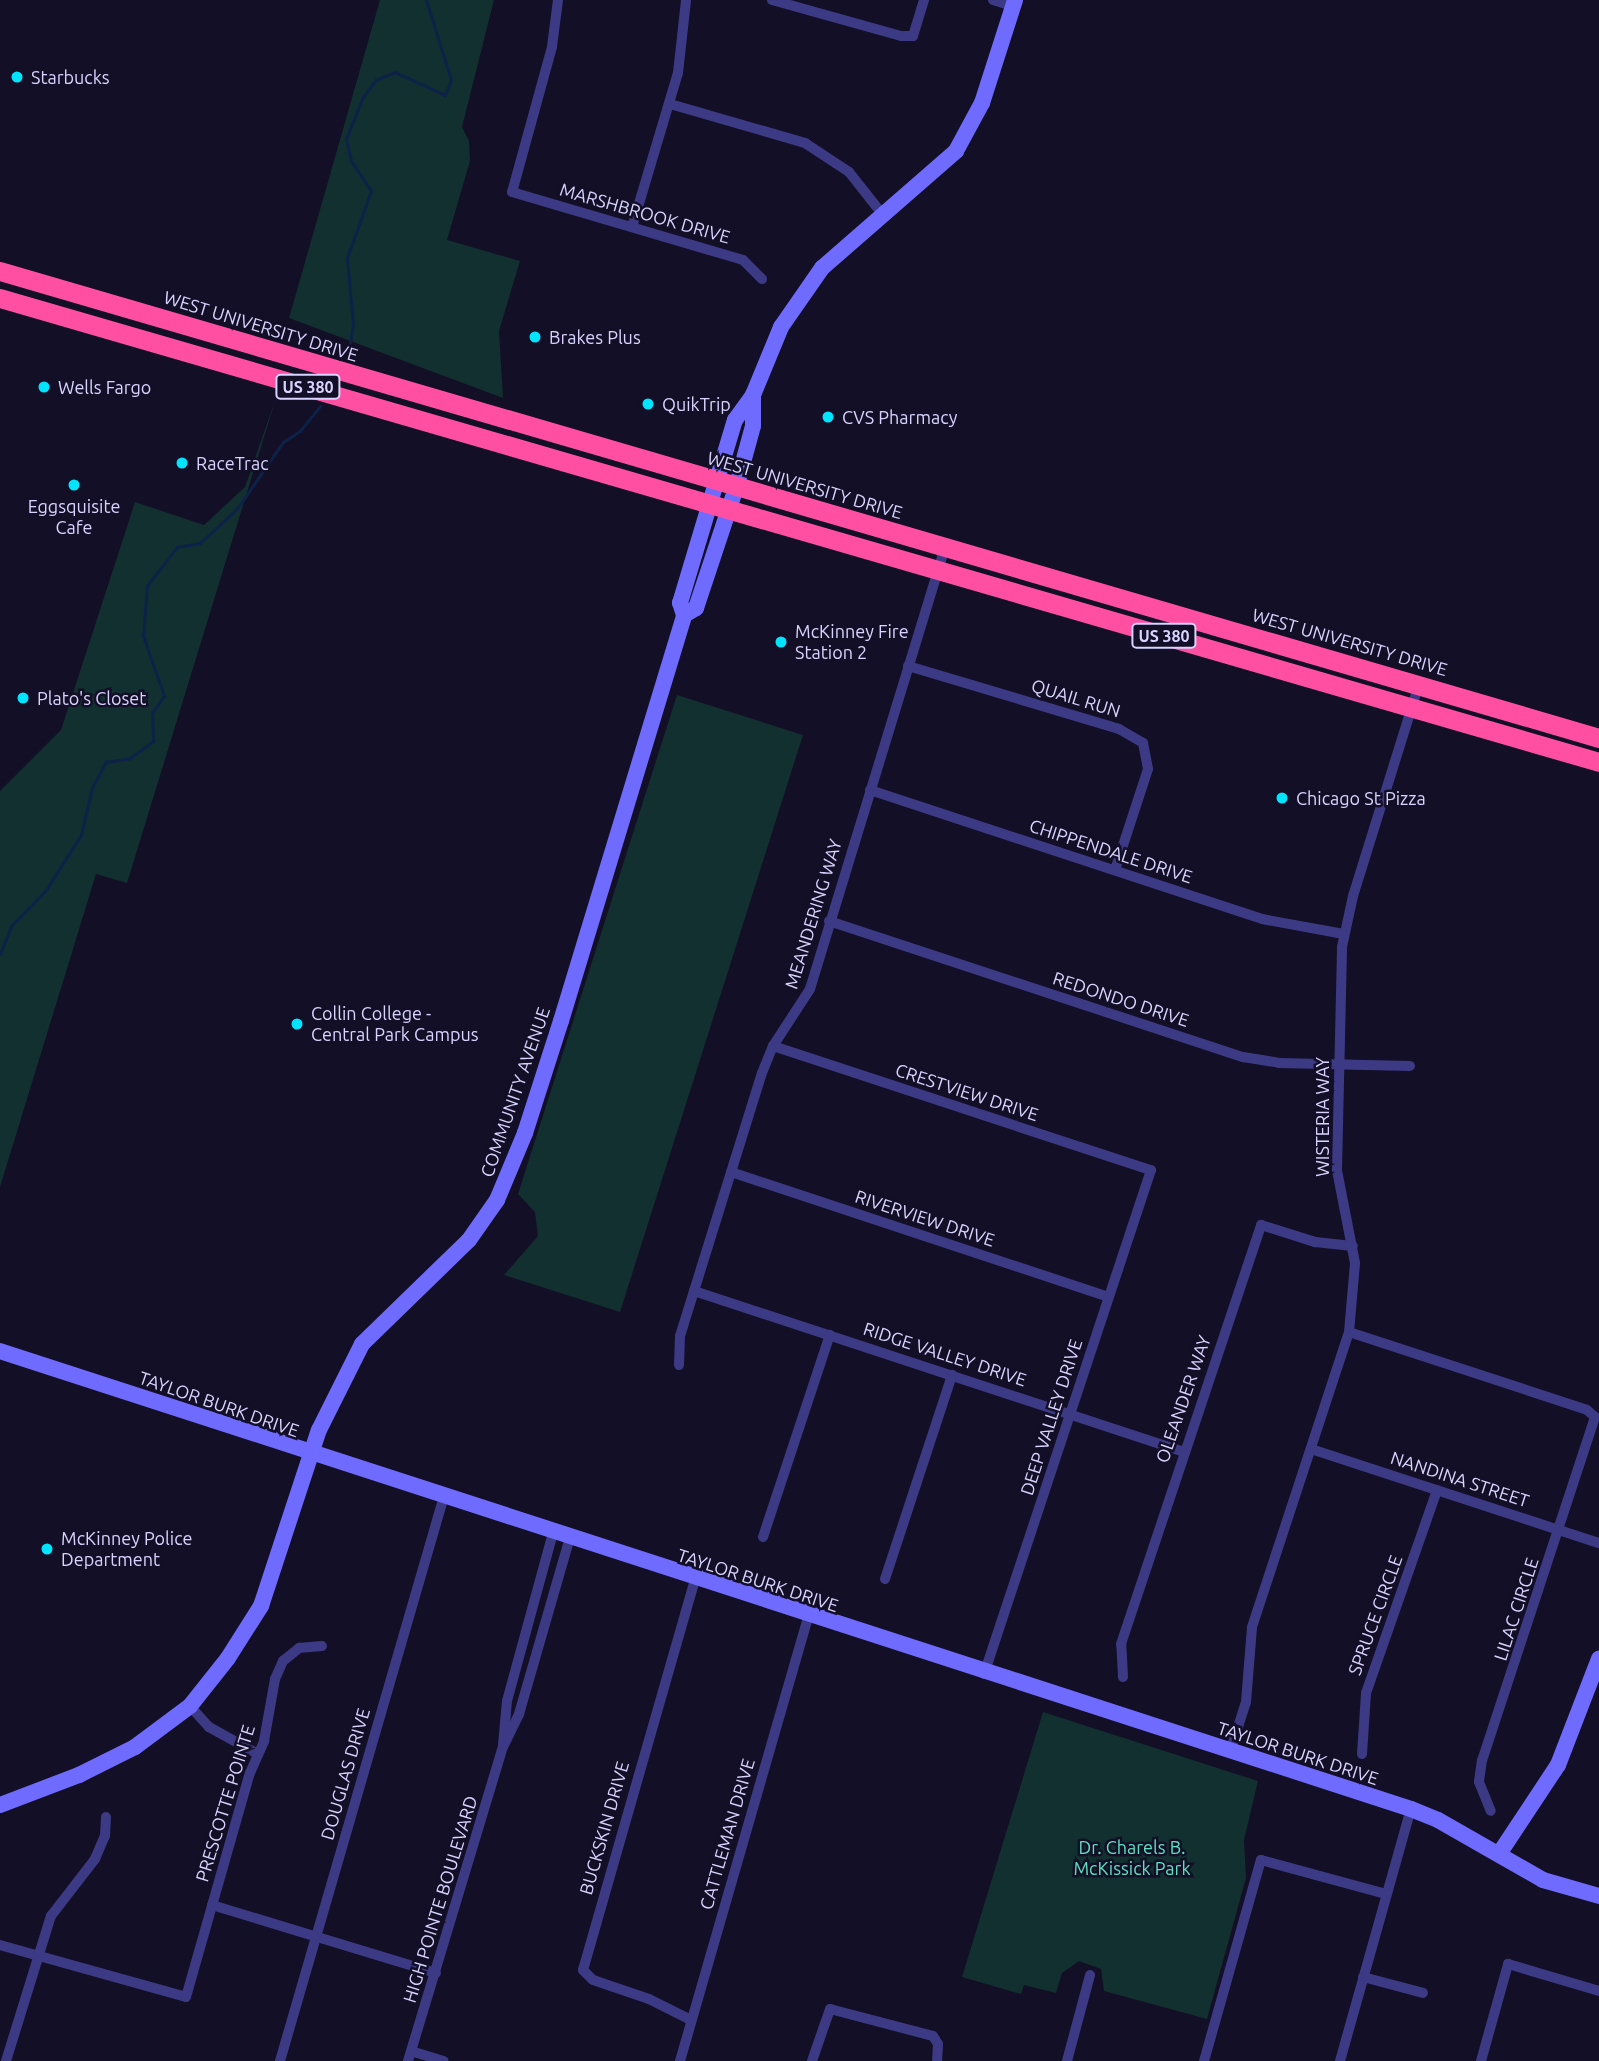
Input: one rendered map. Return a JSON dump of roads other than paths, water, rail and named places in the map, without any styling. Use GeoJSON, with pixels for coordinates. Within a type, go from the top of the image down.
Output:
{"type":"FeatureCollection","features":[{"type":"Feature","properties":{"kind":"highway"},"geometry":{"type":"LineString","coordinates":[[0,295],[3,272]]}},
{"type":"Feature","properties":{"kind":"highway","name":"WEST UNIVERSITY DRIVE"},"geometry":{"type":"LineString","coordinates":[[3,272],[1599,738]]}},
{"type":"Feature","properties":{"kind":"highway","name":"US 380"},"geometry":{"type":"LineString","coordinates":[[0,295],[1599,762]]}},
{"type":"Feature","properties":{"kind":"street","name":"MARSHBROOK DRIVE"},"geometry":{"type":"LineString","coordinates":[[558,0],[552,47],[512,192],[743,260],[762,279]]}},
{"type":"Feature","properties":{"kind":"street"},"geometry":{"type":"LineString","coordinates":[[632,227],[670,104],[686,0]]}},
{"type":"Feature","properties":{"kind":"street"},"geometry":{"type":"LineString","coordinates":[[772,0],[913,36],[924,0]]}},
{"type":"Feature","properties":{"kind":"street"},"geometry":{"type":"LineString","coordinates":[[993,0],[1014,3]]}},
{"type":"Feature","properties":{"kind":"street","name":"COMMUNITY AVENUE"},"geometry":{"type":"LineString","coordinates":[[0,1805],[79,1775],[135,1747],[190,1706],[228,1658],[261,1606],[311,1455],[339,1382],[362,1344],[469,1240],[497,1200],[514,1162],[684,615],[696,608],[720,506],[717,482],[735,420],[753,395],[781,327],[822,268],[956,151],[982,103],[1014,3]]}},
{"type":"Feature","properties":{"kind":"street"},"geometry":{"type":"LineString","coordinates":[[670,104],[805,143],[849,172],[883,215]]}},
{"type":"Feature","properties":{"kind":"street","name":"COMMUNITY AVENUE"},"geometry":{"type":"LineString","coordinates":[[720,506],[736,488],[753,426],[753,395]]}},
{"type":"Feature","properties":{"kind":"street","name":"MEANDERING WAY"},"geometry":{"type":"LineString","coordinates":[[679,1365],[680,1336],[731,1172],[772,1046],[807,995],[945,547]]}},
{"type":"Feature","properties":{"kind":"street","name":"QUAIL RUN"},"geometry":{"type":"LineString","coordinates":[[908,666],[1119,729],[1143,743],[1148,769],[1115,870]]}},
{"type":"Feature","properties":{"kind":"street","name":"WISTERIA WAY"},"geometry":{"type":"LineString","coordinates":[[1230,1752],[1246,1702],[1252,1627],[1349,1332],[1353,1246],[1337,1170],[1345,934],[1419,684]]}},
{"type":"Feature","properties":{"kind":"street","name":"CHIPPENDALE DRIVE"},"geometry":{"type":"LineString","coordinates":[[870,790],[1262,919],[1345,934]]}},
{"type":"Feature","properties":{"kind":"street","name":"REDONDO DRIVE"},"geometry":{"type":"LineString","coordinates":[[829,921],[1233,1054],[1279,1063],[1410,1066]]}},
{"type":"Feature","properties":{"kind":"street","name":"CRESTVIEW DRIVE"},"geometry":{"type":"LineString","coordinates":[[772,1046],[1150,1170]]}},
{"type":"Feature","properties":{"kind":"street","name":"DEEP VALLEY DRIVE"},"geometry":{"type":"LineString","coordinates":[[984,1674],[1150,1170]]}},
{"type":"Feature","properties":{"kind":"street","name":"RIVERVIEW DRIVE"},"geometry":{"type":"LineString","coordinates":[[731,1172],[1108,1297]]}},
{"type":"Feature","properties":{"kind":"street","name":"OLEANDER WAY"},"geometry":{"type":"LineString","coordinates":[[1123,1677],[1121,1644],[1261,1225],[1315,1242],[1353,1246]]}},
{"type":"Feature","properties":{"kind":"street","name":"RIDGE VALLEY DRIVE"},"geometry":{"type":"LineString","coordinates":[[694,1291],[1184,1452]]}},
{"type":"Feature","properties":{"kind":"street","name":"LILAC CIRCLE"},"geometry":{"type":"LineString","coordinates":[[1349,1332],[1574,1406],[1595,1417],[1560,1530],[1482,1760],[1479,1782],[1491,1811]]}},
{"type":"Feature","properties":{"kind":"street"},"geometry":{"type":"LineString","coordinates":[[763,1537],[830,1335]]}},
{"type":"Feature","properties":{"kind":"street","name":"TAYLOR BURK DRIVE"},"geometry":{"type":"LineString","coordinates":[[0,1351],[808,1617],[1410,1809],[1544,1880],[1599,1896]]}},
{"type":"Feature","properties":{"kind":"street"},"geometry":{"type":"LineString","coordinates":[[886,1579],[952,1375]]}},
{"type":"Feature","properties":{"kind":"street","name":"NANDINA STREET"},"geometry":{"type":"LineString","coordinates":[[1311,1449],[1599,1543]]}},
{"type":"Feature","properties":{"kind":"street","name":"SPRUCE CIRCLE"},"geometry":{"type":"LineString","coordinates":[[1362,1754],[1366,1693],[1437,1490]]}},
{"type":"Feature","properties":{"kind":"street","name":"DOUGLAS DRIVE"},"geometry":{"type":"LineString","coordinates":[[280,2061],[444,1496]]}},
{"type":"Feature","properties":{"kind":"street","name":"HIGH POINTE BOULEVARD"},"geometry":{"type":"LineString","coordinates":[[503,1747],[507,1701],[553,1533]]}},
{"type":"Feature","properties":{"kind":"street","name":"HIGH POINTE BOULEVARD"},"geometry":{"type":"LineString","coordinates":[[410,2056],[503,1747],[519,1714],[570,1537]]}},
{"type":"Feature","properties":{"kind":"street","name":"BUCKSKIN DRIVE"},"geometry":{"type":"LineString","coordinates":[[691,2020],[587,1977],[583,1970],[695,1579]]}},
{"type":"Feature","properties":{"kind":"street","name":"CATTLEMAN DRIVE"},"geometry":{"type":"LineString","coordinates":[[680,2061],[808,1617]]}},
{"type":"Feature","properties":{"kind":"street","name":"PRESCOTTE POINTE"},"geometry":{"type":"LineString","coordinates":[[37,1955],[186,1997],[258,1754],[275,1679],[283,1661],[299,1648],[323,1646]]}},
{"type":"Feature","properties":{"kind":"street"},"geometry":{"type":"LineString","coordinates":[[1499,1854],[1558,1765],[1599,1659]]}},
{"type":"Feature","properties":{"kind":"street"},"geometry":{"type":"LineString","coordinates":[[190,1706],[209,1727],[258,1754]]}},
{"type":"Feature","properties":{"kind":"street"},"geometry":{"type":"LineString","coordinates":[[1340,2061],[1410,1809]]}},
{"type":"Feature","properties":{"kind":"street"},"geometry":{"type":"LineString","coordinates":[[6,2061],[51,1916],[95,1859],[105,1836],[106,1817]]}},
{"type":"Feature","properties":{"kind":"street"},"geometry":{"type":"LineString","coordinates":[[1204,2061],[1261,1860],[1385,1894]]}},
{"type":"Feature","properties":{"kind":"street"},"geometry":{"type":"LineString","coordinates":[[212,1905],[436,1973]]}},
{"type":"Feature","properties":{"kind":"street"},"geometry":{"type":"LineString","coordinates":[[0,1945],[37,1955]]}},
{"type":"Feature","properties":{"kind":"street"},"geometry":{"type":"LineString","coordinates":[[1481,2061],[1508,1964],[1599,1991]]}},
{"type":"Feature","properties":{"kind":"street"},"geometry":{"type":"LineString","coordinates":[[1067,2061],[1090,1975]]}},
{"type":"Feature","properties":{"kind":"street"},"geometry":{"type":"LineString","coordinates":[[1363,1977],[1423,1993]]}},
{"type":"Feature","properties":{"kind":"street"},"geometry":{"type":"LineString","coordinates":[[812,2061],[830,2009],[933,2036],[938,2044],[936,2061]]}},
{"type":"Feature","properties":{"kind":"street"},"geometry":{"type":"LineString","coordinates":[[410,2056],[443,2061]]}},
{"type":"Feature","properties":{"kind":"waterway"},"geometry":{"type":"LineString","coordinates":[[349,349],[353,325],[347,258],[371,191],[351,161],[346,139],[363,97],[376,80],[395,72],[445,95],[451,80],[426,0]]}},
{"type":"Feature","properties":{"kind":"waterway"},"geometry":{"type":"LineString","coordinates":[[0,954],[12,925],[46,890],[81,835],[92,788],[106,762],[130,758],[153,741],[152,713],[164,696],[143,636],[147,586],[177,547],[200,543],[237,509],[283,442],[300,431],[320,406]]}},
{"type":"Feature","properties":{"kind":"place","name":"Starbucks"},"geometry":{"type":"Point","coordinates":[17,77]}},
{"type":"Feature","properties":{"kind":"place","name":"Brakes Plus"},"geometry":{"type":"Point","coordinates":[535,337]}},
{"type":"Feature","properties":{"kind":"place","name":"Wells Fargo"},"geometry":{"type":"Point","coordinates":[44,387]}},
{"type":"Feature","properties":{"kind":"place","name":"QuikTrip"},"geometry":{"type":"Point","coordinates":[648,404]}},
{"type":"Feature","properties":{"kind":"place","name":"CVS Pharmacy"},"geometry":{"type":"Point","coordinates":[828,417]}},
{"type":"Feature","properties":{"kind":"place","name":"RaceTrac"},"geometry":{"type":"Point","coordinates":[182,463]}},
{"type":"Feature","properties":{"kind":"place","name":"Eggsquisite Cafe"},"geometry":{"type":"Point","coordinates":[74,485]}},
{"type":"Feature","properties":{"kind":"place","name":"McKinney Fire Station 2"},"geometry":{"type":"Point","coordinates":[781,642]}},
{"type":"Feature","properties":{"kind":"place","name":"Plato's Closet"},"geometry":{"type":"Point","coordinates":[23,698]}},
{"type":"Feature","properties":{"kind":"place","name":"Chicago St Pizza"},"geometry":{"type":"Point","coordinates":[1282,798]}},
{"type":"Feature","properties":{"kind":"place","name":"Collin College - Central Park Campus"},"geometry":{"type":"Point","coordinates":[297,1024]}},
{"type":"Feature","properties":{"kind":"place","name":"McKinney Police Department"},"geometry":{"type":"Point","coordinates":[47,1549]}},
{"type":"Feature","properties":{"kind":"park label","name":"Dr. Charels B. McKissick Park"},"geometry":{"type":"Point","coordinates":[1132,1858]}}]}
